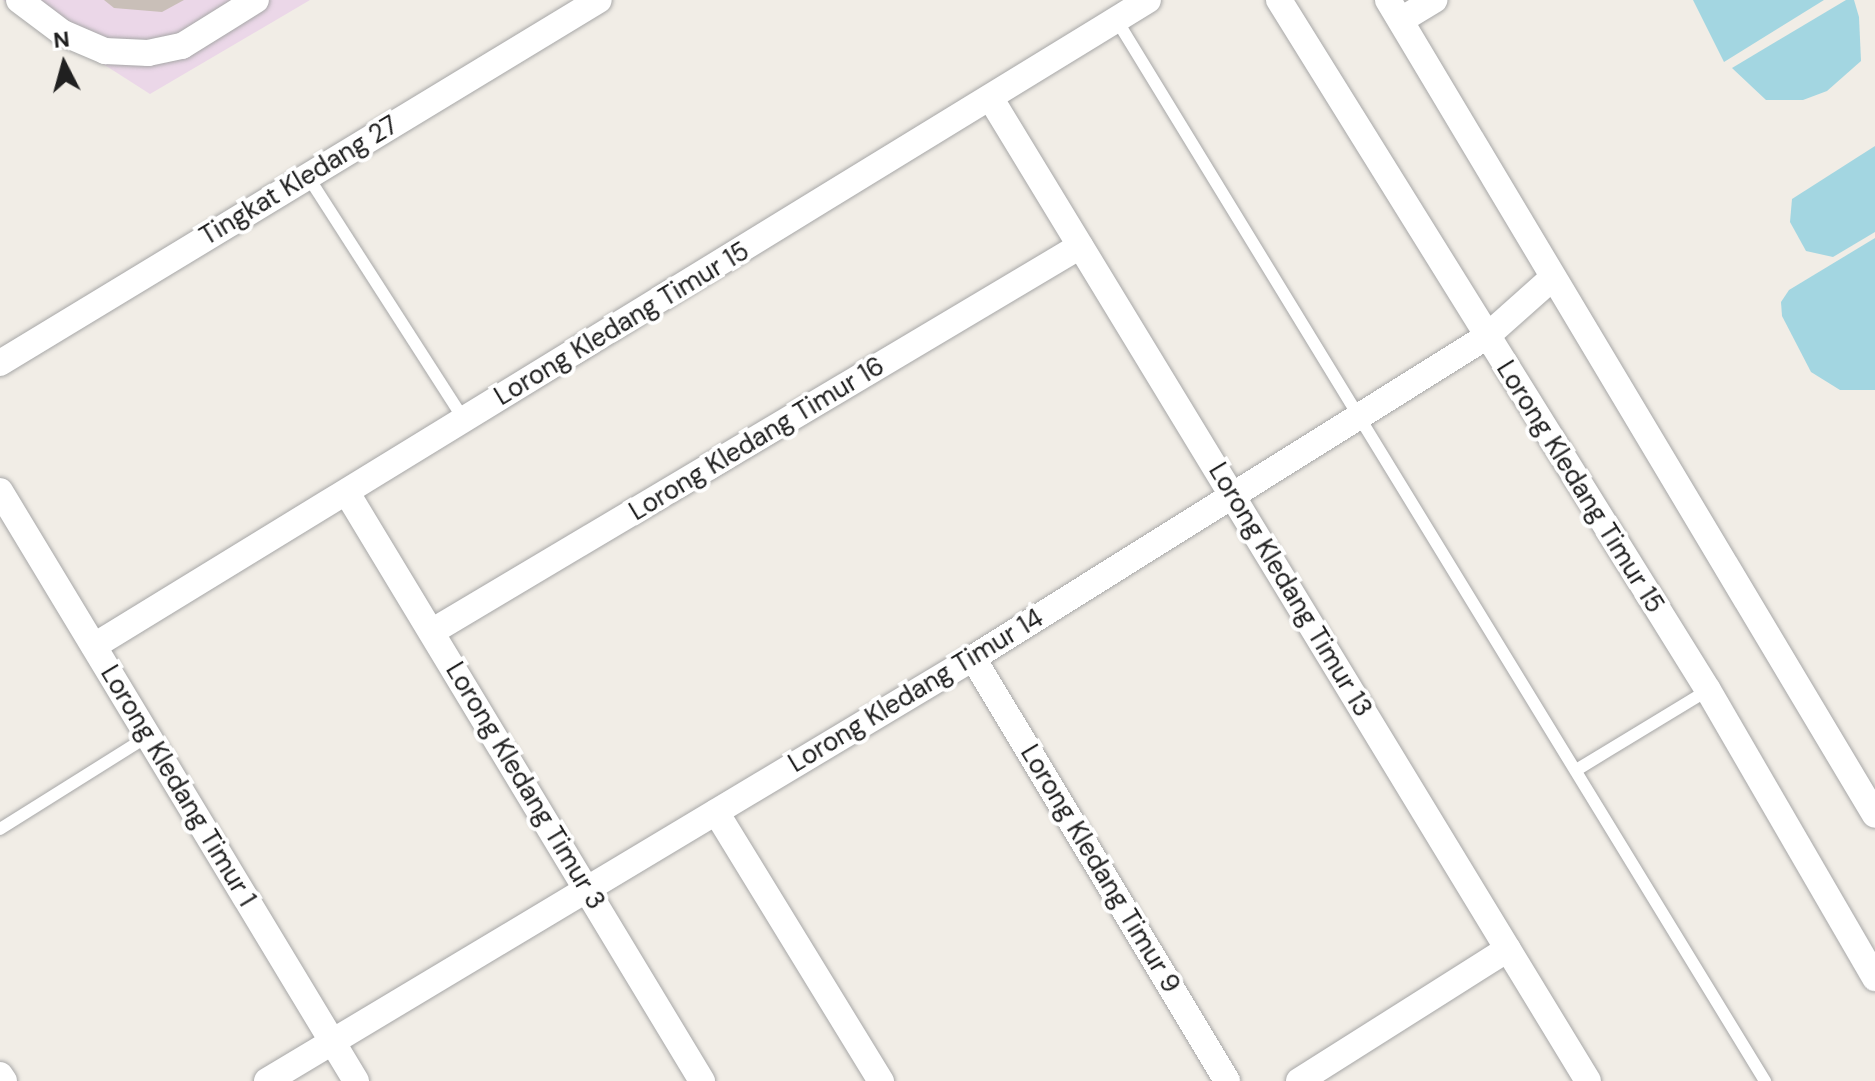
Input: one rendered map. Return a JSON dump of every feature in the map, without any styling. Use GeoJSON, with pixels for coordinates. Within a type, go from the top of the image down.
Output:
{"type":"FeatureCollection","features":[{"type":"Feature","properties":{"kind":"street"},"geometry":{"type":"LineString","coordinates":[[19,0],[63,33],[105,51],[148,53],[182,46],[256,0]]}},
{"type":"Feature","properties":{"kind":"street","name":"Tingkat Kledang 27"},"geometry":{"type":"LineString","coordinates":[[0,363],[599,0]]}},
{"type":"Feature","properties":{"kind":"street","name":"Lorong Kledang Timur 15"},"geometry":{"type":"LineString","coordinates":[[94,646],[991,99],[1110,10],[1148,0]]}},
{"type":"Feature","properties":{"kind":"street","name":"Lorong Kledang Timur 15"},"geometry":{"type":"LineString","coordinates":[[1279,0],[1708,690],[1875,978]]}},
{"type":"Feature","properties":{"kind":"street"},"geometry":{"type":"LineString","coordinates":[[1434,0],[1394,10],[1551,279],[1875,815]]}},
{"type":"Feature","properties":{"kind":"street","name":"Lorong Kledang Timur 13"},"geometry":{"type":"LineString","coordinates":[[991,99],[1588,1081]]}},
{"type":"Feature","properties":{"kind":"street","name":"Lorong Kledang Timur 16"},"geometry":{"type":"LineString","coordinates":[[433,631],[1080,246]]}},
{"type":"Feature","properties":{"kind":"street","name":"Lorong Kledang Timur 14"},"geometry":{"type":"LineString","coordinates":[[267,1081],[973,658],[1486,337],[1551,279]]}},
{"type":"Feature","properties":{"kind":"street","name":"Lorong Kledang Timur 1"},"geometry":{"type":"LineString","coordinates":[[0,491],[356,1081]]}},
{"type":"Feature","properties":{"kind":"street","name":"Lorong Kledang Timur 3"},"geometry":{"type":"LineString","coordinates":[[347,493],[702,1081]]}},
{"type":"Feature","properties":{"kind":"street","name":"Lorong Kledang Timur 9"},"geometry":{"type":"LineString","coordinates":[[973,658],[1227,1081]]}},
{"type":"Feature","properties":{"kind":"street"},"geometry":{"type":"LineString","coordinates":[[716,812],[881,1081]]}},
{"type":"Feature","properties":{"kind":"street"},"geometry":{"type":"LineString","coordinates":[[1299,1081],[1508,949]]}},
{"type":"Feature","properties":{"kind":"street"},"geometry":{"type":"LineString","coordinates":[[0,1075],[4,1081]]}},
{"type":"Feature","properties":{"kind":"lane"},"geometry":{"type":"LineString","coordinates":[[1110,10],[1578,769],[1765,1081]]}},
{"type":"Feature","properties":{"kind":"lane"},"geometry":{"type":"LineString","coordinates":[[307,175],[464,420]]}},
{"type":"Feature","properties":{"kind":"lane"},"geometry":{"type":"LineString","coordinates":[[1578,769],[1708,690]]}},
{"type":"Feature","properties":{"kind":"lane"},"geometry":{"type":"LineString","coordinates":[[0,829],[148,736]]}},
{"type":"Feature","properties":{"kind":"shaded area"},"geometry":{"type":"Polygon","coordinates":[[[3,0],[310,0],[150,94],[3,0]]]}},
{"type":"Feature","properties":{"kind":"water"},"geometry":{"type":"Polygon","coordinates":[[[1693,0],[1824,0],[1724,62],[1693,0]]]}},
{"type":"Feature","properties":{"kind":"water"},"geometry":{"type":"Polygon","coordinates":[[[1846,0],[1854,0],[1859,17],[1861,61],[1827,91],[1803,100],[1766,100],[1732,68],[1846,0]]]}},
{"type":"Feature","properties":{"kind":"water"},"geometry":{"type":"Polygon","coordinates":[[[1875,146],[1875,232],[1833,257],[1806,251],[1790,222],[1792,199],[1875,146]]]}},
{"type":"Feature","properties":{"kind":"water"},"geometry":{"type":"Polygon","coordinates":[[[1875,238],[1875,390],[1840,390],[1811,372],[1782,316],[1781,302],[1789,290],[1875,238]]]}},
{"type":"Feature","properties":{"kind":"building"},"geometry":{"type":"Polygon","coordinates":[[[104,0],[184,0],[162,12],[114,8],[104,0]]]}}]}
